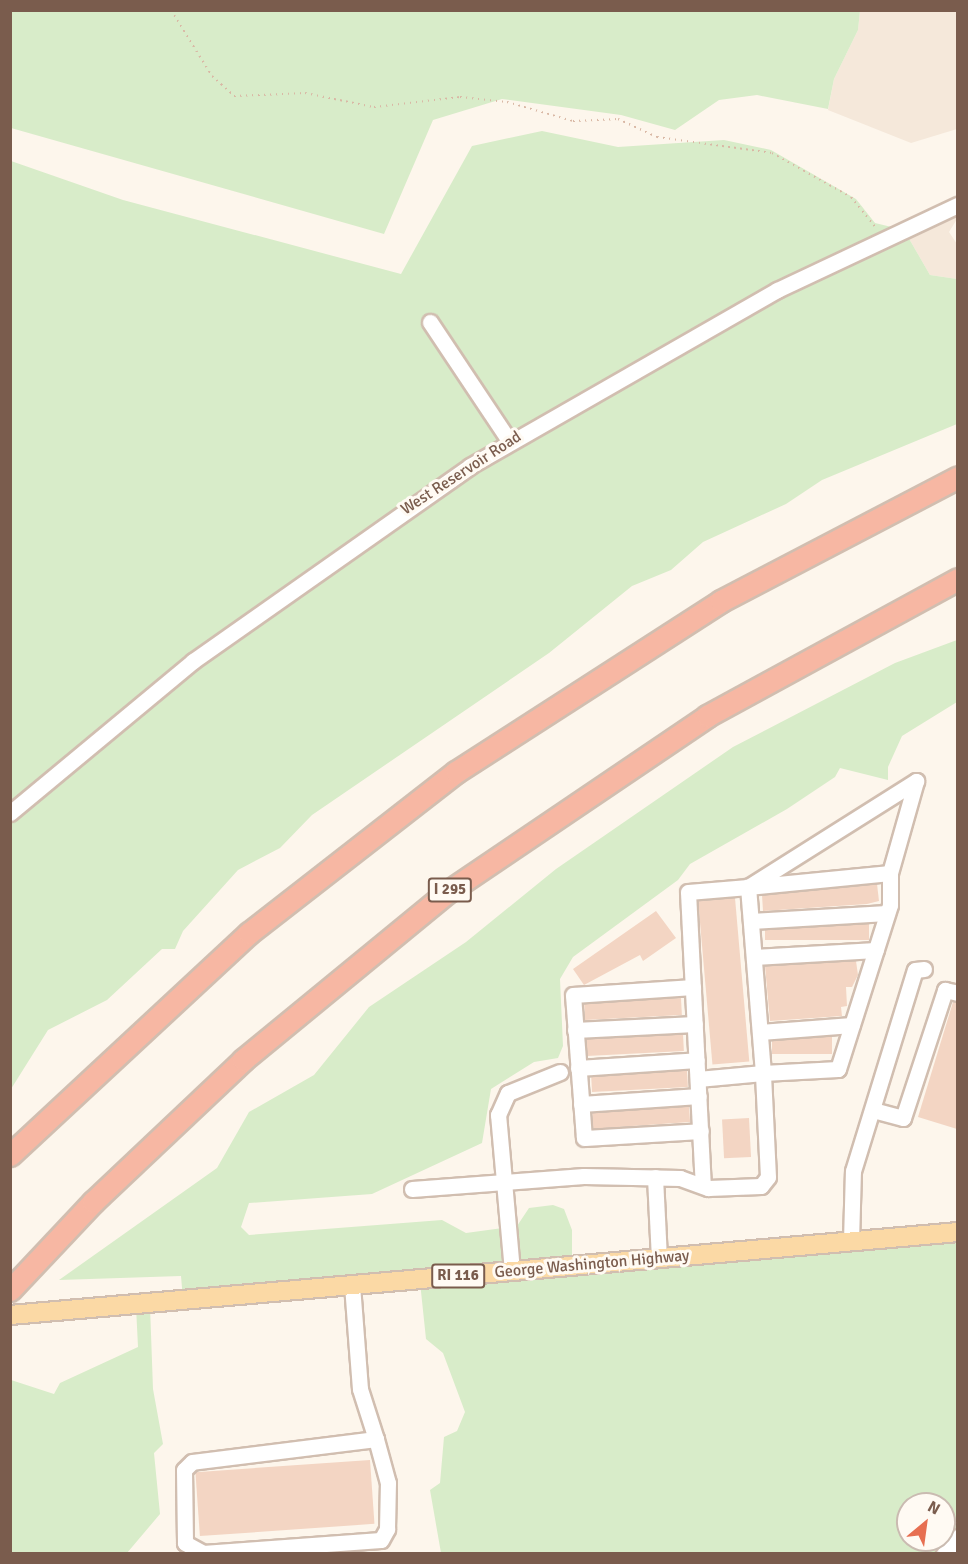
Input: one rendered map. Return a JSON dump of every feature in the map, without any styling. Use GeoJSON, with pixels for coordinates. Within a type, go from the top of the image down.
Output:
{"type":"FeatureCollection","features":[{"type":"Feature","properties":{"kind":"highway"},"geometry":{"type":"LineString","coordinates":[[10,1155],[249,933],[465,766],[721,601],[957,477]]}},
{"type":"Feature","properties":{"kind":"highway","name":"I 295"},"geometry":{"type":"LineString","coordinates":[[10,1290],[220,1081],[440,898],[534,829],[707,716],[957,579]]}},
{"type":"Feature","properties":{"kind":"main road","name":"George Washington Highway"},"geometry":{"type":"LineString","coordinates":[[10,1316],[957,1232]]}},
{"type":"Feature","properties":{"kind":"street","name":"West Reservoir Road"},"geometry":{"type":"LineString","coordinates":[[10,813],[264,608],[510,442],[690,337],[879,241],[957,205]]}},
{"type":"Feature","properties":{"kind":"street"},"geometry":{"type":"LineString","coordinates":[[430,322],[510,442]]}},
{"type":"Feature","properties":{"kind":"street"},"geometry":{"type":"LineString","coordinates":[[698,1079],[838,1069],[888,913],[890,873],[916,781],[748,887]]}},
{"type":"Feature","properties":{"kind":"street"},"geometry":{"type":"LineString","coordinates":[[703,1186],[688,892],[890,873]]}},
{"type":"Feature","properties":{"kind":"street"},"geometry":{"type":"LineString","coordinates":[[412,1189],[504,1179],[656,1177],[703,1186],[761,1186],[768,1177],[763,1074],[748,887]]}},
{"type":"Feature","properties":{"kind":"street"},"geometry":{"type":"LineString","coordinates":[[751,921],[888,913]]}},
{"type":"Feature","properties":{"kind":"street"},"geometry":{"type":"LineString","coordinates":[[754,957],[876,950]]}},
{"type":"Feature","properties":{"kind":"street"},"geometry":{"type":"LineString","coordinates":[[851,1241],[853,1171],[915,970],[924,969]]}},
{"type":"Feature","properties":{"kind":"street"},"geometry":{"type":"LineString","coordinates":[[693,987],[573,995],[584,1138],[701,1131]]}},
{"type":"Feature","properties":{"kind":"street"},"geometry":{"type":"LineString","coordinates":[[873,1110],[903,1118],[945,990],[957,993]]}},
{"type":"Feature","properties":{"kind":"street"},"geometry":{"type":"LineString","coordinates":[[575,1030],[695,1024]]}},
{"type":"Feature","properties":{"kind":"street"},"geometry":{"type":"LineString","coordinates":[[760,1032],[852,1025]]}},
{"type":"Feature","properties":{"kind":"street"},"geometry":{"type":"LineString","coordinates":[[578,1068],[697,1060]]}},
{"type":"Feature","properties":{"kind":"street"},"geometry":{"type":"LineString","coordinates":[[512,1271],[498,1115],[507,1094],[560,1072]]}},
{"type":"Feature","properties":{"kind":"street"},"geometry":{"type":"LineString","coordinates":[[581,1104],[699,1096]]}},
{"type":"Feature","properties":{"kind":"street"},"geometry":{"type":"LineString","coordinates":[[656,1177],[659,1258]]}},
{"type":"Feature","properties":{"kind":"street"},"geometry":{"type":"LineString","coordinates":[[352,1285],[360,1389],[376,1439],[388,1484],[387,1529],[381,1540],[203,1553],[185,1543],[184,1470],[192,1462],[376,1439]]}},
{"type":"Feature","properties":{"kind":"street"},"geometry":{"type":"LineString","coordinates":[[944,1554],[957,1537]]}},
{"type":"Feature","properties":{"kind":"path"},"geometry":{"type":"LineString","coordinates":[[171,10],[212,76],[234,96],[305,93],[374,107],[443,97],[492,99],[573,121],[618,119],[657,137],[772,153],[851,197],[872,219],[879,241]]}},
{"type":"Feature","properties":{"kind":"shaded area"},"geometry":{"type":"Polygon","coordinates":[[[860,11],[957,11],[957,129],[911,143],[828,110],[834,79],[858,30],[860,11]]]}},
{"type":"Feature","properties":{"kind":"shaded area"},"geometry":{"type":"Polygon","coordinates":[[[957,203],[957,219],[949,232],[957,244],[957,279],[930,275],[904,230],[957,203]]]}},
{"type":"Feature","properties":{"kind":"green space"},"geometry":{"type":"Polygon","coordinates":[[[10,11],[860,11],[858,30],[834,79],[828,109],[757,95],[719,100],[675,130],[621,115],[502,99],[433,120],[384,234],[11,128],[10,11]]]}},
{"type":"Feature","properties":{"kind":"green space"},"geometry":{"type":"Polygon","coordinates":[[[542,131],[618,147],[724,140],[771,150],[856,199],[875,223],[904,230],[930,275],[957,279],[957,424],[822,480],[786,504],[703,542],[671,570],[632,586],[549,653],[312,815],[280,848],[238,870],[183,931],[175,949],[162,949],[107,1000],[48,1030],[11,1089],[11,161],[123,200],[401,274],[472,146],[542,131]]]}},
{"type":"Feature","properties":{"kind":"green space"},"geometry":{"type":"Polygon","coordinates":[[[957,640],[957,702],[902,736],[888,767],[888,780],[840,768],[835,777],[787,809],[690,864],[678,880],[573,957],[560,979],[563,1046],[558,1058],[534,1062],[491,1089],[482,1143],[372,1194],[249,1203],[241,1227],[249,1235],[442,1220],[466,1233],[517,1226],[529,1208],[553,1205],[564,1209],[572,1230],[572,1265],[957,1233],[957,1553],[441,1553],[430,1490],[440,1483],[444,1437],[457,1431],[465,1412],[443,1353],[426,1339],[420,1282],[183,1300],[181,1276],[59,1280],[217,1168],[249,1112],[314,1075],[369,1007],[466,942],[556,869],[733,747],[895,663],[957,640]]]}},
{"type":"Feature","properties":{"kind":"green space"},"geometry":{"type":"Polygon","coordinates":[[[150,1306],[153,1389],[163,1444],[154,1453],[160,1514],[127,1553],[11,1554],[11,1380],[54,1394],[60,1383],[138,1347],[136,1307],[150,1306]]]}},
{"type":"Feature","properties":{"kind":"building"},"geometry":{"type":"Polygon","coordinates":[[[877,884],[879,901],[867,904],[763,911],[762,895],[877,884]]]}},
{"type":"Feature","properties":{"kind":"building"},"geometry":{"type":"Polygon","coordinates":[[[735,898],[749,1061],[712,1065],[698,901],[735,898]]]}},
{"type":"Feature","properties":{"kind":"building"},"geometry":{"type":"Polygon","coordinates":[[[656,911],[676,938],[643,961],[640,955],[584,985],[573,969],[656,911]]]}},
{"type":"Feature","properties":{"kind":"building"},"geometry":{"type":"Polygon","coordinates":[[[765,924],[869,924],[869,940],[765,940],[765,924]]]}},
{"type":"Feature","properties":{"kind":"building"},"geometry":{"type":"Polygon","coordinates":[[[856,961],[858,975],[852,987],[846,987],[847,1006],[841,1007],[842,1016],[770,1021],[765,966],[856,961]]]}},
{"type":"Feature","properties":{"kind":"building"},"geometry":{"type":"Polygon","coordinates":[[[681,998],[682,1015],[585,1020],[584,1003],[681,998]]]}},
{"type":"Feature","properties":{"kind":"building"},"geometry":{"type":"Polygon","coordinates":[[[953,1002],[957,1003],[957,1129],[918,1117],[953,1002]]]}},
{"type":"Feature","properties":{"kind":"building"},"geometry":{"type":"Polygon","coordinates":[[[683,1034],[684,1051],[587,1056],[586,1039],[683,1034]]]}},
{"type":"Feature","properties":{"kind":"building"},"geometry":{"type":"Polygon","coordinates":[[[772,1036],[832,1036],[832,1054],[772,1054],[772,1036]]]}},
{"type":"Feature","properties":{"kind":"building"},"geometry":{"type":"Polygon","coordinates":[[[687,1070],[688,1087],[592,1092],[591,1075],[687,1070]]]}},
{"type":"Feature","properties":{"kind":"building"},"geometry":{"type":"Polygon","coordinates":[[[689,1106],[690,1122],[593,1129],[592,1113],[689,1106]]]}},
{"type":"Feature","properties":{"kind":"building"},"geometry":{"type":"Polygon","coordinates":[[[749,1118],[751,1157],[724,1158],[722,1119],[749,1118]]]}},
{"type":"Feature","properties":{"kind":"building"},"geometry":{"type":"Polygon","coordinates":[[[370,1460],[374,1524],[200,1536],[195,1472],[370,1460]]]}}]}
